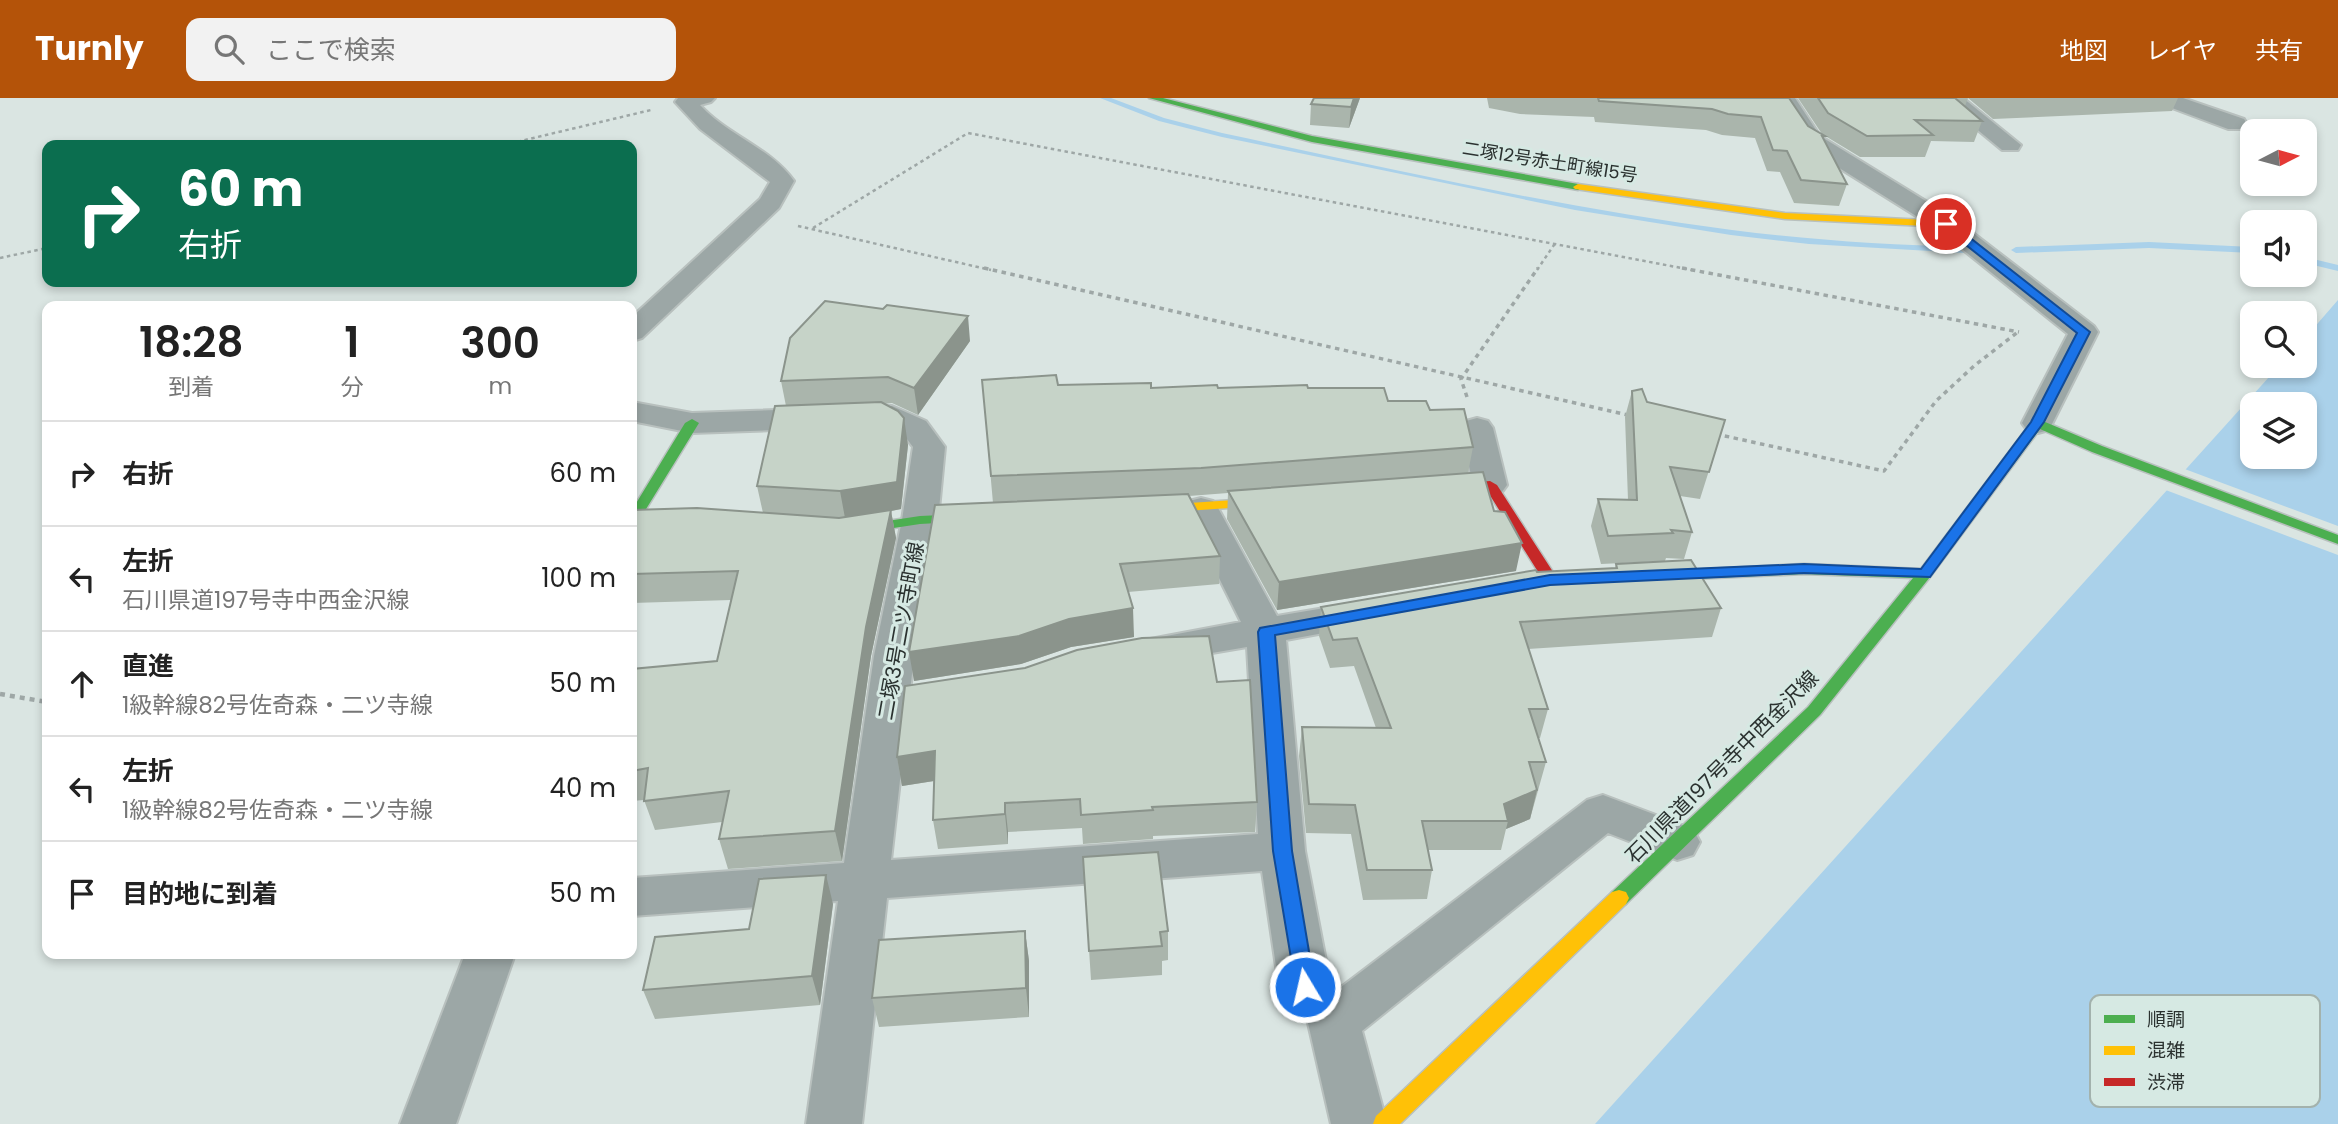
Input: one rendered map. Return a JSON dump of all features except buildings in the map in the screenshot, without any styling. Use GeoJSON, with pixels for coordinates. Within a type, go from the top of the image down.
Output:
{"type":"FeatureCollection","features":[{"type":"Feature","properties":{"kind":"street","name":"二塚12号赤土町線15号"},"geometry":{"type":"LineString","coordinates":[[1153,98],[1312,139],[1532,181],[1785,216],[1946,224]]}},
{"type":"Feature","properties":{"kind":"street"},"geometry":{"type":"LineString","coordinates":[[1784,98],[1812,141],[1946,224],[2084,332],[2038,422],[2096,450],[2338,540]]}},
{"type":"Feature","properties":{"kind":"street"},"geometry":{"type":"LineString","coordinates":[[1950,98],[2010,145]]}},
{"type":"Feature","properties":{"kind":"street"},"geometry":{"type":"LineString","coordinates":[[2163,98],[2236,124]]}},
{"type":"Feature","properties":{"kind":"street"},"geometry":{"type":"LineString","coordinates":[[637,327],[769,203],[782,181],[770,167],[696,116],[695,100]]}},
{"type":"Feature","properties":{"kind":"street","name":"二塚3号二ツ寺町線"},"geometry":{"type":"LineString","coordinates":[[637,413],[692,423],[892,416],[915,428],[929,447],[920,520],[894,656],[907,699],[863,881],[834,1124]]}},
{"type":"Feature","properties":{"kind":"street","name":"石川県道197号寺中西金沢線"},"geometry":{"type":"LineString","coordinates":[[1384,1124],[1814,711],[1925,574],[2038,422]]}},
{"type":"Feature","properties":{"kind":"street"},"geometry":{"type":"LineString","coordinates":[[637,513],[692,423]]}},
{"type":"Feature","properties":{"kind":"street"},"geometry":{"type":"LineString","coordinates":[[1477,429],[1490,485],[1550,580]]}},
{"type":"Feature","properties":{"kind":"street"},"geometry":{"type":"LineString","coordinates":[[1421,490],[1490,485]]}},
{"type":"Feature","properties":{"kind":"street"},"geometry":{"type":"LineString","coordinates":[[1121,511],[1297,500]]}},
{"type":"Feature","properties":{"kind":"street"},"geometry":{"type":"LineString","coordinates":[[1201,508],[1266,632],[1282,851],[1305,987]]}},
{"type":"Feature","properties":{"kind":"street"},"geometry":{"type":"LineString","coordinates":[[818,531],[845,532],[920,520],[1001,516]]}},
{"type":"Feature","properties":{"kind":"street"},"geometry":{"type":"LineString","coordinates":[[637,518],[687,522]]}},
{"type":"Feature","properties":{"kind":"street"},"geometry":{"type":"LineString","coordinates":[[1510,587],[1550,580],[1804,569],[1925,574]]}},
{"type":"Feature","properties":{"kind":"street"},"geometry":{"type":"LineString","coordinates":[[1123,655],[1401,607]]}},
{"type":"Feature","properties":{"kind":"street"},"geometry":{"type":"LineString","coordinates":[[1359,1124],[1334,1023],[1602,812],[1677,842]]}},
{"type":"Feature","properties":{"kind":"street"},"geometry":{"type":"LineString","coordinates":[[637,897],[1282,851]]}},
{"type":"Feature","properties":{"kind":"street"},"geometry":{"type":"LineString","coordinates":[[428,1124],[488,959]]}},
{"type":"Feature","properties":{"kind":"path"},"geometry":{"type":"LineString","coordinates":[[525,140],[695,100]]}},
{"type":"Feature","properties":{"kind":"path"},"geometry":{"type":"LineString","coordinates":[[811,229],[968,133],[1556,242],[2078,343]]}},
{"type":"Feature","properties":{"kind":"path"},"geometry":{"type":"LineString","coordinates":[[756,216],[1639,418]]}},
{"type":"Feature","properties":{"kind":"path"},"geometry":{"type":"LineString","coordinates":[[1461,379],[1556,242]]}},
{"type":"Feature","properties":{"kind":"path"},"geometry":{"type":"LineString","coordinates":[[0,258],[42,249]]}},
{"type":"Feature","properties":{"kind":"path"},"geometry":{"type":"LineString","coordinates":[[1707,432],[1884,471],[1936,401],[1974,366],[2018,332]]}},
{"type":"Feature","properties":{"kind":"path"},"geometry":{"type":"LineString","coordinates":[[1461,379],[1477,429]]}},
{"type":"Feature","properties":{"kind":"path"},"geometry":{"type":"LineString","coordinates":[[0,694],[42,701]]}},
{"type":"Feature","properties":{"kind":"water"},"geometry":{"type":"Polygon","coordinates":[[[2338,300],[2338,1124],[1595,1124],[2240,409],[2240,469],[2317,469],[2317,392],[2256,392],[2268,378],[2317,378],[2317,324],[2338,300]]]}},
{"type":"Feature","properties":{"kind":"pier"},"geometry":{"type":"Polygon","coordinates":[[[2182,468],[2338,526],[2338,555],[2163,489],[2182,468]]]}},
{"type":"Feature","properties":{"kind":"waterway"},"geometry":{"type":"LineString","coordinates":[[1104,98],[1191,128],[1575,208],[1731,233],[1887,247],[1965,250]]}},
{"type":"Feature","properties":{"kind":"waterway"},"geometry":{"type":"LineString","coordinates":[[2016,250],[2149,245],[2240,249]]}},
{"type":"Feature","properties":{"kind":"waterway"},"geometry":{"type":"LineString","coordinates":[[2317,263],[2338,268]]}},
{"type":"Feature","properties":{"kind":"traffic: fast"},"geometry":{"type":"LineString","coordinates":[[1153,98],[1312,139],[1578,187]]}},
{"type":"Feature","properties":{"kind":"traffic: fast"},"geometry":{"type":"LineString","coordinates":[[637,513],[692,423]]}},
{"type":"Feature","properties":{"kind":"traffic: fast"},"geometry":{"type":"LineString","coordinates":[[1619,898],[1814,711],[1925,574],[2038,423],[2097,449],[2338,540]]}},
{"type":"Feature","properties":{"kind":"traffic: fast"},"geometry":{"type":"LineString","coordinates":[[841,532],[920,520],[986,517]]}},
{"type":"Feature","properties":{"kind":"traffic: fast"},"geometry":{"type":"LineString","coordinates":[[637,518],[676,521]]}},
{"type":"Feature","properties":{"kind":"traffic: fast"},"geometry":{"type":"LineString","coordinates":[[1558,580],[1804,569],[1925,574]]}},
{"type":"Feature","properties":{"kind":"traffic: slow"},"geometry":{"type":"LineString","coordinates":[[1578,187],[1785,216],[1946,224]]}},
{"type":"Feature","properties":{"kind":"traffic: slow"},"geometry":{"type":"LineString","coordinates":[[1144,510],[1280,501]]}},
{"type":"Feature","properties":{"kind":"traffic: slow"},"geometry":{"type":"LineString","coordinates":[[1384,1124],[1619,898]]}},
{"type":"Feature","properties":{"kind":"traffic: jam"},"geometry":{"type":"LineString","coordinates":[[1434,489],[1490,485],[1550,580],[1558,580]]}},
{"type":"Feature","properties":{"kind":"route"},"geometry":{"type":"LineString","coordinates":[[1305,987],[1282,851],[1266,632],[1550,580],[1804,569],[1925,574],[2038,422],[2084,332],[1946,224]]}}]}
